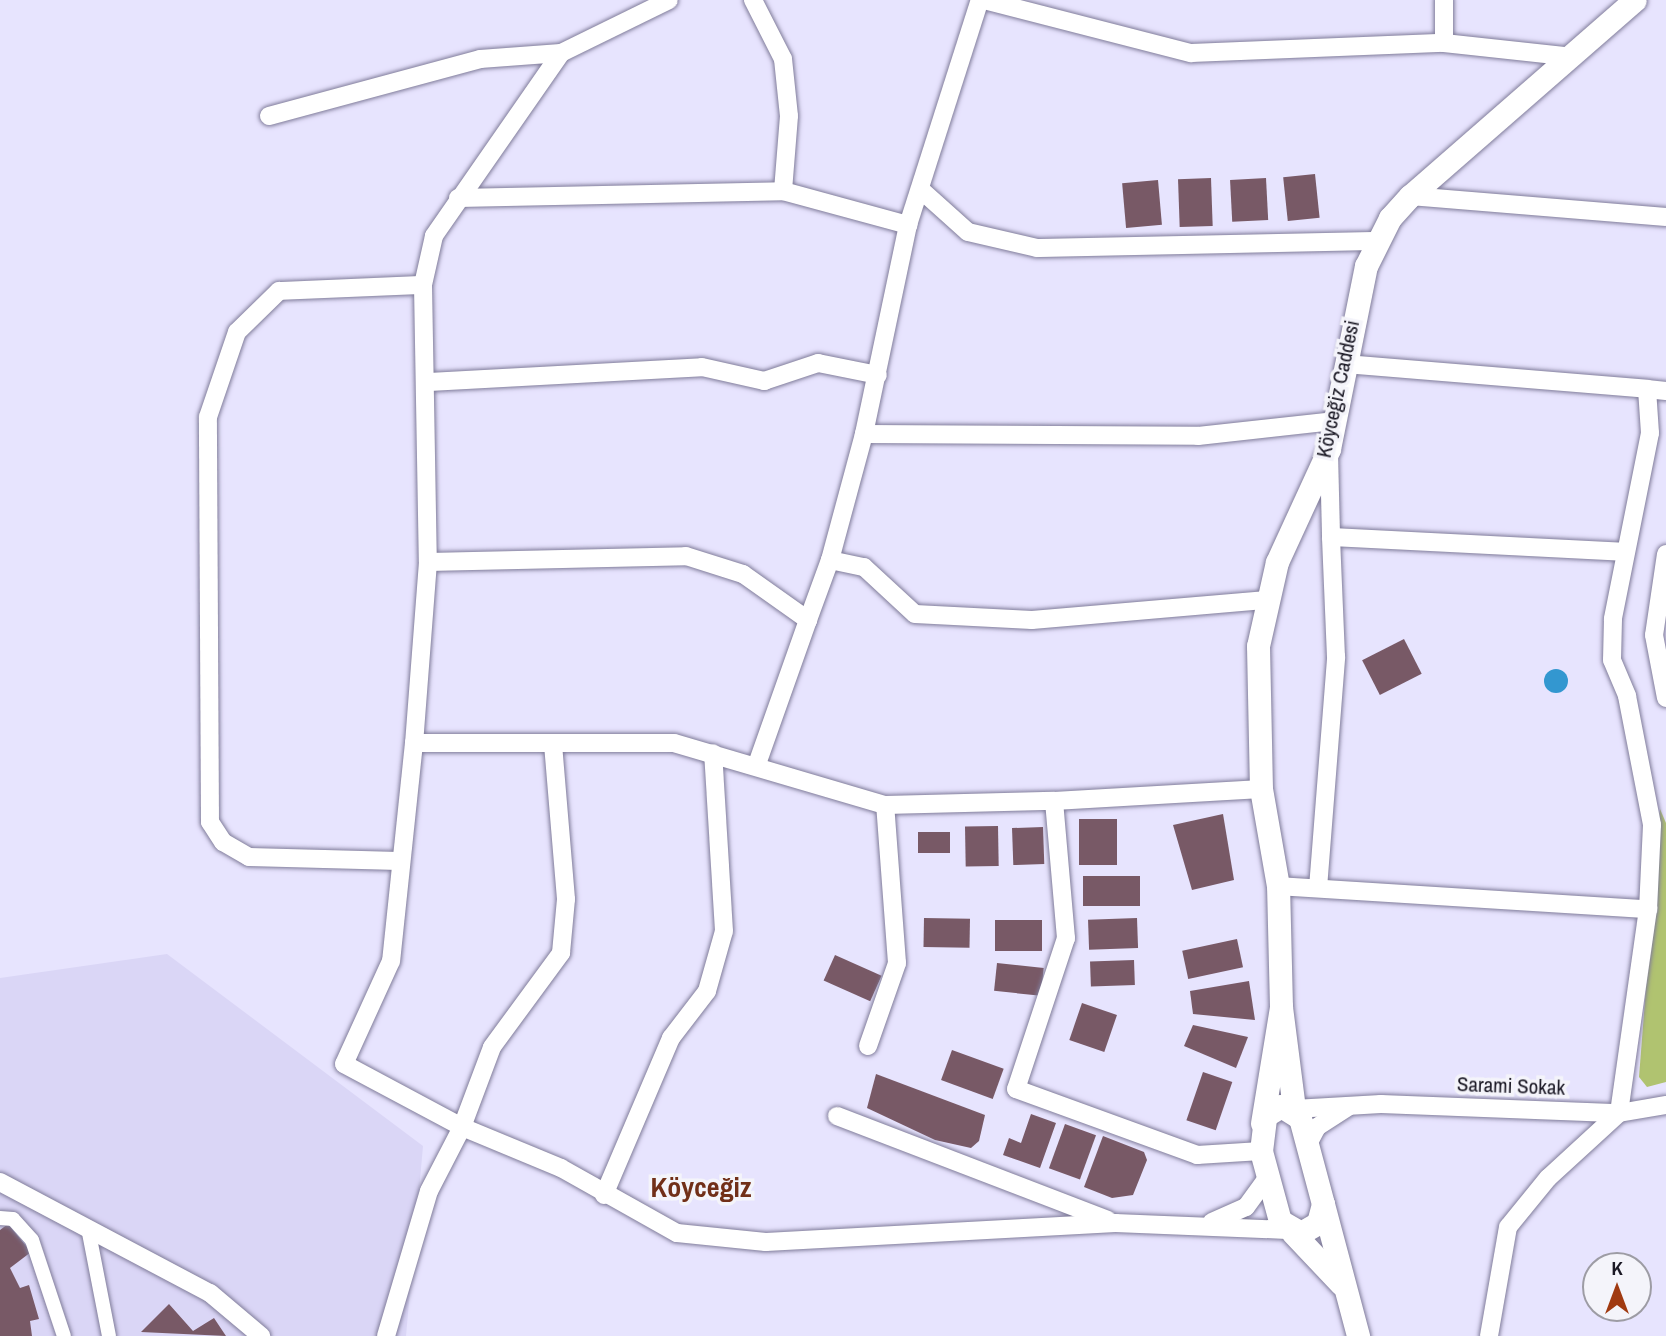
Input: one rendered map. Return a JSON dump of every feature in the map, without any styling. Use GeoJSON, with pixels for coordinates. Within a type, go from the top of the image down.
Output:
{"type":"FeatureCollection","features":[{"type":"Feature","properties":{"kind":"street"},"geometry":{"type":"LineString","coordinates":[[269,116],[480,59],[561,53],[669,0]]}},
{"type":"Feature","properties":{"kind":"street"},"geometry":{"type":"LineString","coordinates":[[753,0],[783,59],[789,116],[783,191]]}},
{"type":"Feature","properties":{"kind":"street"},"geometry":{"type":"LineString","coordinates":[[757,764],[830,560],[878,375],[908,225],[982,0],[1191,53],[1444,43],[1573,57]]}},
{"type":"Feature","properties":{"kind":"street"},"geometry":{"type":"LineString","coordinates":[[1444,0],[1444,43]]}},
{"type":"Feature","properties":{"kind":"street","name":"Köyceğiz Caddesi"},"geometry":{"type":"LineString","coordinates":[[1323,1204],[1308,1144],[1294,1109],[1282,1007],[1278,886],[1261,789],[1257,691],[1264,600],[1329,449],[1358,290],[1376,241],[1410,196],[1573,57],[1635,0]]}},
{"type":"Feature","properties":{"kind":"street"},"geometry":{"type":"LineString","coordinates":[[561,53],[434,236],[423,285],[429,382],[428,562],[414,743],[398,861],[391,961],[344,1064],[462,1128],[561,1168],[604,1195],[677,1233],[766,1242],[1115,1223],[1290,1231],[1314,1227],[1323,1204]]}},
{"type":"Feature","properties":{"kind":"street"},"geometry":{"type":"LineString","coordinates":[[919,189],[968,232],[1037,247],[1376,241]]}},
{"type":"Feature","properties":{"kind":"street"},"geometry":{"type":"LineString","coordinates":[[458,198],[783,191],[908,225]]}},
{"type":"Feature","properties":{"kind":"street"},"geometry":{"type":"LineString","coordinates":[[1410,196],[1666,217]]}},
{"type":"Feature","properties":{"kind":"street"},"geometry":{"type":"LineString","coordinates":[[398,861],[249,858],[223,842],[210,822],[208,417],[237,332],[279,291],[423,285]]}},
{"type":"Feature","properties":{"kind":"street"},"geometry":{"type":"LineString","coordinates":[[429,382],[702,367],[764,381],[818,363],[878,375]]}},
{"type":"Feature","properties":{"kind":"street"},"geometry":{"type":"LineString","coordinates":[[1345,364],[1666,391]]}},
{"type":"Feature","properties":{"kind":"street"},"geometry":{"type":"LineString","coordinates":[[1489,1336],[1508,1227],[1548,1178],[1619,1114],[1648,909],[1652,825],[1627,696],[1612,660],[1624,552],[1650,433],[1647,389]]}},
{"type":"Feature","properties":{"kind":"street"},"geometry":{"type":"LineString","coordinates":[[864,434],[1198,436],[1334,421]]}},
{"type":"Feature","properties":{"kind":"street"},"geometry":{"type":"LineString","coordinates":[[1318,888],[1336,657],[1329,449]]}},
{"type":"Feature","properties":{"kind":"street"},"geometry":{"type":"LineString","coordinates":[[1331,537],[1624,552]]}},
{"type":"Feature","properties":{"kind":"street"},"geometry":{"type":"LineString","coordinates":[[1666,554],[1663,591],[1654,635],[1666,698]]}},
{"type":"Feature","properties":{"kind":"street"},"geometry":{"type":"LineString","coordinates":[[428,562],[686,556],[743,574],[808,620]]}},
{"type":"Feature","properties":{"kind":"street"},"geometry":{"type":"LineString","coordinates":[[830,560],[864,567],[915,614],[1032,620],[1264,600]]}},
{"type":"Feature","properties":{"kind":"street"},"geometry":{"type":"LineString","coordinates":[[414,743],[674,743],[757,764],[885,805],[1054,801],[1261,789]]}},
{"type":"Feature","properties":{"kind":"street"},"geometry":{"type":"LineString","coordinates":[[386,1336],[429,1191],[462,1128],[492,1047],[561,953],[566,899],[553,744]]}},
{"type":"Feature","properties":{"kind":"street"},"geometry":{"type":"LineString","coordinates":[[604,1195],[671,1038],[707,991],[724,931],[713,753]]}},
{"type":"Feature","properties":{"kind":"street"},"geometry":{"type":"LineString","coordinates":[[1054,801],[1066,938],[1016,1089],[1197,1155],[1261,1151]]}},
{"type":"Feature","properties":{"kind":"street"},"geometry":{"type":"LineString","coordinates":[[867,1046],[897,963],[885,805]]}},
{"type":"Feature","properties":{"kind":"street"},"geometry":{"type":"LineString","coordinates":[[1278,886],[1648,909]]}},
{"type":"Feature","properties":{"kind":"street","name":"Köyceğiz Caddesi"},"geometry":{"type":"LineString","coordinates":[[1282,1007],[1262,1124],[1261,1151],[1266,1179],[1290,1231]]}},
{"type":"Feature","properties":{"kind":"street"},"geometry":{"type":"LineString","coordinates":[[1308,1144],[1325,1120],[1354,1104]]}},
{"type":"Feature","properties":{"kind":"street","name":"Sarami Sokak"},"geometry":{"type":"LineString","coordinates":[[1294,1109],[1354,1104],[1619,1114],[1666,1105]]}},
{"type":"Feature","properties":{"kind":"street"},"geometry":{"type":"LineString","coordinates":[[1262,1124],[1270,1109],[1294,1109]]}},
{"type":"Feature","properties":{"kind":"street"},"geometry":{"type":"LineString","coordinates":[[836,1116],[1115,1223]]}},
{"type":"Feature","properties":{"kind":"street"},"geometry":{"type":"LineString","coordinates":[[1202,1225],[1246,1207],[1266,1179]]}},
{"type":"Feature","properties":{"kind":"street"},"geometry":{"type":"LineString","coordinates":[[0,1182],[210,1293],[261,1336]]}},
{"type":"Feature","properties":{"kind":"street"},"geometry":{"type":"LineString","coordinates":[[1323,1204],[1358,1336]]}},
{"type":"Feature","properties":{"kind":"street"},"geometry":{"type":"LineString","coordinates":[[0,1218],[13,1219],[32,1240],[64,1336]]}},
{"type":"Feature","properties":{"kind":"street"},"geometry":{"type":"LineString","coordinates":[[88,1228],[109,1336]]}},
{"type":"Feature","properties":{"kind":"street"},"geometry":{"type":"LineString","coordinates":[[1290,1231],[1345,1290]]}},
{"type":"Feature","properties":{"kind":"shaded area"},"geometry":{"type":"Polygon","coordinates":[[[167,954],[423,1146],[406,1336],[0,1336],[0,978],[167,954]]]}},
{"type":"Feature","properties":{"kind":"green space"},"geometry":{"type":"Polygon","coordinates":[[[1660,809],[1666,823],[1666,1082],[1647,1087],[1639,1077],[1660,809]]]}},
{"type":"Feature","properties":{"kind":"water"},"geometry":{"type":"Polygon","coordinates":[[[1556,669],[1567,676],[1568,681],[1561,692],[1556,693],[1545,686],[1544,681],[1551,670],[1556,669]]]}},
{"type":"Feature","properties":{"kind":"building"},"geometry":{"type":"Polygon","coordinates":[[[1315,174],[1320,218],[1288,221],[1283,177],[1315,174]]]}},
{"type":"Feature","properties":{"kind":"building"},"geometry":{"type":"Polygon","coordinates":[[[1211,178],[1213,226],[1180,227],[1178,179],[1211,178]]]}},
{"type":"Feature","properties":{"kind":"building"},"geometry":{"type":"Polygon","coordinates":[[[1266,178],[1268,220],[1232,222],[1230,180],[1266,178]]]}},
{"type":"Feature","properties":{"kind":"building"},"geometry":{"type":"Polygon","coordinates":[[[1158,180],[1162,225],[1126,228],[1122,183],[1158,180]]]}},
{"type":"Feature","properties":{"kind":"building"},"geometry":{"type":"Polygon","coordinates":[[[1404,639],[1422,674],[1380,695],[1362,660],[1404,639]]]}},
{"type":"Feature","properties":{"kind":"building"},"geometry":{"type":"Polygon","coordinates":[[[1223,814],[1234,880],[1192,890],[1173,825],[1223,814]]]}},
{"type":"Feature","properties":{"kind":"building"},"geometry":{"type":"Polygon","coordinates":[[[1079,819],[1117,819],[1117,865],[1079,865],[1079,819]]]}},
{"type":"Feature","properties":{"kind":"building"},"geometry":{"type":"Polygon","coordinates":[[[998,826],[999,866],[966,867],[965,827],[998,826]]]}},
{"type":"Feature","properties":{"kind":"building"},"geometry":{"type":"Polygon","coordinates":[[[1043,827],[1044,864],[1013,865],[1012,828],[1043,827]]]}},
{"type":"Feature","properties":{"kind":"building"},"geometry":{"type":"Polygon","coordinates":[[[918,832],[950,832],[950,853],[918,853],[918,832]]]}},
{"type":"Feature","properties":{"kind":"building"},"geometry":{"type":"Polygon","coordinates":[[[1083,876],[1140,876],[1140,906],[1083,906],[1083,876]]]}},
{"type":"Feature","properties":{"kind":"building"},"geometry":{"type":"Polygon","coordinates":[[[924,918],[970,919],[969,948],[923,947],[924,918]]]}},
{"type":"Feature","properties":{"kind":"building"},"geometry":{"type":"Polygon","coordinates":[[[1137,918],[1138,948],[1089,950],[1088,920],[1137,918]]]}},
{"type":"Feature","properties":{"kind":"building"},"geometry":{"type":"Polygon","coordinates":[[[995,920],[1042,920],[1042,951],[995,951],[995,920]]]}},
{"type":"Feature","properties":{"kind":"building"},"geometry":{"type":"Polygon","coordinates":[[[1237,939],[1243,967],[1188,979],[1182,951],[1237,939]]]}},
{"type":"Feature","properties":{"kind":"building"},"geometry":{"type":"Polygon","coordinates":[[[835,955],[882,976],[870,1001],[824,981],[835,955]]]}},
{"type":"Feature","properties":{"kind":"building"},"geometry":{"type":"Polygon","coordinates":[[[1134,960],[1135,985],[1091,987],[1090,962],[1134,960]]]}},
{"type":"Feature","properties":{"kind":"building"},"geometry":{"type":"Polygon","coordinates":[[[997,963],[1044,968],[1041,996],[994,991],[997,963]]]}},
{"type":"Feature","properties":{"kind":"building"},"geometry":{"type":"Polygon","coordinates":[[[1249,981],[1255,1020],[1193,1014],[1190,991],[1249,981]]]}},
{"type":"Feature","properties":{"kind":"building"},"geometry":{"type":"Polygon","coordinates":[[[1082,1003],[1117,1015],[1104,1052],[1069,1040],[1082,1003]]]}},
{"type":"Feature","properties":{"kind":"building"},"geometry":{"type":"Polygon","coordinates":[[[1193,1025],[1248,1037],[1236,1068],[1184,1046],[1193,1025]]]}},
{"type":"Feature","properties":{"kind":"building"},"geometry":{"type":"Polygon","coordinates":[[[952,1050],[1004,1069],[993,1099],[941,1080],[952,1050]]]}},
{"type":"Feature","properties":{"kind":"building"},"geometry":{"type":"Polygon","coordinates":[[[1203,1072],[1232,1082],[1216,1130],[1186,1120],[1203,1072]]]}},
{"type":"Feature","properties":{"kind":"building"},"geometry":{"type":"Polygon","coordinates":[[[876,1074],[985,1115],[979,1141],[971,1148],[935,1140],[867,1108],[876,1074]]]}},
{"type":"Feature","properties":{"kind":"building"},"geometry":{"type":"Polygon","coordinates":[[[1031,1114],[1056,1123],[1040,1168],[1003,1155],[1009,1138],[1021,1143],[1031,1114]]]}},
{"type":"Feature","properties":{"kind":"building"},"geometry":{"type":"Polygon","coordinates":[[[1065,1124],[1096,1135],[1080,1179],[1049,1168],[1065,1124]]]}},
{"type":"Feature","properties":{"kind":"building"},"geometry":{"type":"Polygon","coordinates":[[[1103,1136],[1144,1152],[1147,1160],[1133,1195],[1112,1198],[1084,1187],[1103,1136]]]}},
{"type":"Feature","properties":{"kind":"building"},"geometry":{"type":"Polygon","coordinates":[[[8,1224],[31,1252],[10,1268],[20,1288],[29,1285],[39,1319],[30,1321],[32,1336],[0,1336],[0,1230],[8,1224]]]}},
{"type":"Feature","properties":{"kind":"building"},"geometry":{"type":"Polygon","coordinates":[[[169,1304],[193,1331],[214,1318],[226,1336],[141,1332],[169,1304]]]}},
{"type":"Feature","properties":{"kind":"district","name":"Köyceğiz"},"geometry":{"type":"Point","coordinates":[701,1187]}}]}
